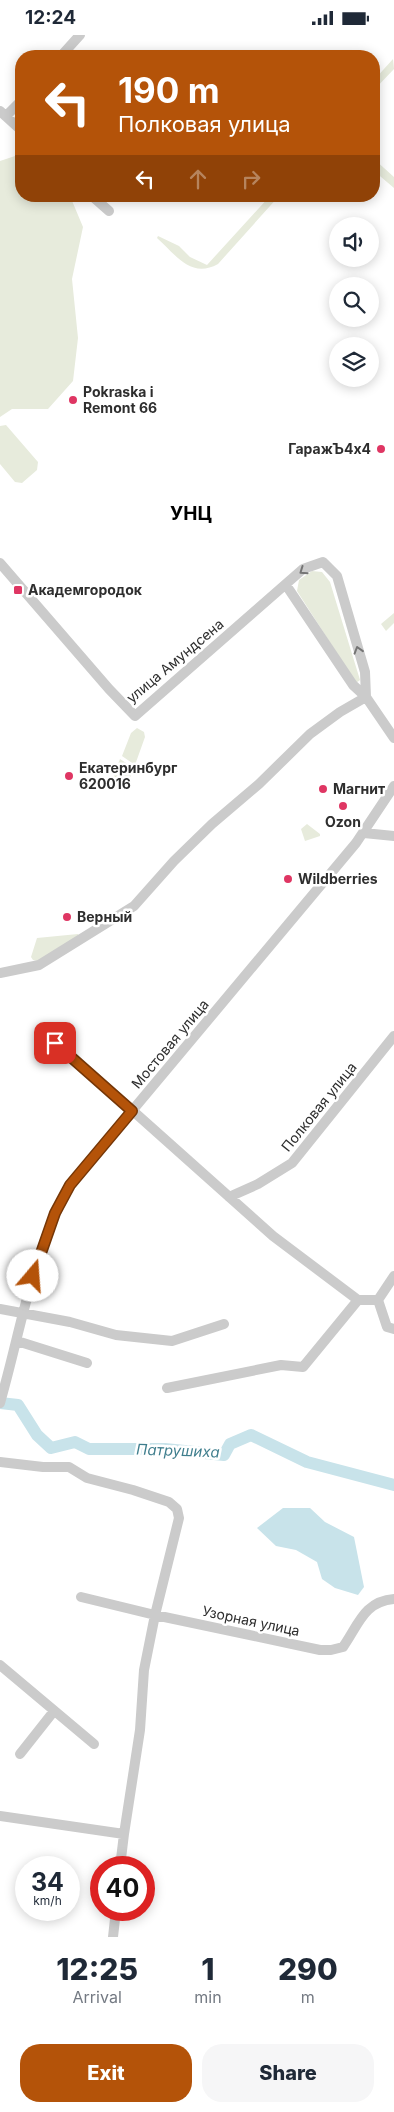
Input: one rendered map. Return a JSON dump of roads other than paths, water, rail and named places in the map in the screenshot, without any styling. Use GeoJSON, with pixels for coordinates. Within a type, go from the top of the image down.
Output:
{"type":"FeatureCollection","features":[{"type":"Feature","properties":{"kind":"street"},"geometry":{"type":"LineString","coordinates":[[66,50],[80,35]]}},
{"type":"Feature","properties":{"kind":"street"},"geometry":{"type":"LineString","coordinates":[[15,105],[3,114],[15,125]]}},
{"type":"Feature","properties":{"kind":"street"},"geometry":{"type":"LineString","coordinates":[[99,202],[109,211]]}},
{"type":"Feature","properties":{"kind":"street","name":"улица Амундсена"},"geometry":{"type":"LineString","coordinates":[[0,563],[109,689],[135,716],[303,569],[315,563],[323,562],[337,576],[365,672],[366,697]]}},
{"type":"Feature","properties":{"kind":"street"},"geometry":{"type":"LineString","coordinates":[[286,585],[353,685],[366,697],[394,738]]}},
{"type":"Feature","properties":{"kind":"street"},"geometry":{"type":"LineString","coordinates":[[0,973],[39,965],[134,906],[174,861],[212,824],[259,784],[310,734],[340,712],[366,697]]}},
{"type":"Feature","properties":{"kind":"street","name":"Мостовая улица"},"geometry":{"type":"LineString","coordinates":[[0,1403],[23,1312],[55,1213],[70,1185],[364,833],[394,786]]}},
{"type":"Feature","properties":{"kind":"street"},"geometry":{"type":"LineString","coordinates":[[364,833],[394,836]]}},
{"type":"Feature","properties":{"kind":"street","name":"Полковая улица"},"geometry":{"type":"LineString","coordinates":[[229,1197],[258,1184],[292,1163],[394,1035]]}},
{"type":"Feature","properties":{"kind":"street"},"geometry":{"type":"LineString","coordinates":[[49,1036],[273,1236],[358,1300],[378,1301]]}},
{"type":"Feature","properties":{"kind":"street"},"geometry":{"type":"LineString","coordinates":[[378,1301],[393,1280]]}},
{"type":"Feature","properties":{"kind":"street"},"geometry":{"type":"LineString","coordinates":[[167,1388],[281,1365],[303,1367],[358,1300]]}},
{"type":"Feature","properties":{"kind":"street"},"geometry":{"type":"LineString","coordinates":[[378,1301],[387,1327],[394,1329]]}},
{"type":"Feature","properties":{"kind":"street"},"geometry":{"type":"LineString","coordinates":[[0,1309],[70,1322],[116,1335],[172,1341],[224,1324]]}},
{"type":"Feature","properties":{"kind":"street"},"geometry":{"type":"LineString","coordinates":[[17,1341],[87,1363]]}},
{"type":"Feature","properties":{"kind":"street"},"geometry":{"type":"LineString","coordinates":[[0,1462],[43,1467],[69,1467],[87,1478],[170,1502],[177,1509],[179,1518],[155,1615],[144,1670],[140,1730],[121,1856]]}},
{"type":"Feature","properties":{"kind":"street","name":"Узорная улица"},"geometry":{"type":"LineString","coordinates":[[81,1597],[155,1615],[320,1650],[343,1647],[364,1612],[380,1601],[394,1599]]}},
{"type":"Feature","properties":{"kind":"street"},"geometry":{"type":"LineString","coordinates":[[0,1665],[94,1744]]}},
{"type":"Feature","properties":{"kind":"street"},"geometry":{"type":"LineString","coordinates":[[20,1754],[54,1711]]}},
{"type":"Feature","properties":{"kind":"street"},"geometry":{"type":"LineString","coordinates":[[0,1816],[124,1834]]}},
{"type":"Feature","properties":{"kind":"street"},"geometry":{"type":"LineString","coordinates":[[113,1937],[115,1921]]}},
{"type":"Feature","properties":{"kind":"water"},"geometry":{"type":"Polygon","coordinates":[[[283,1508],[310,1508],[325,1522],[354,1537],[364,1587],[358,1595],[335,1588],[322,1579],[317,1562],[296,1550],[276,1546],[257,1528],[283,1508]]]}},
{"type":"Feature","properties":{"kind":"waterway","name":"Патрушиха"},"geometry":{"type":"LineString","coordinates":[[0,1403],[18,1405],[37,1435],[51,1448],[75,1442],[89,1449],[165,1449],[224,1455],[230,1444],[251,1435],[307,1462],[394,1485]]}},
{"type":"Feature","properties":{"kind":"place","name":"Pokraska i Remont 66"},"geometry":{"type":"Point","coordinates":[73,400]}},
{"type":"Feature","properties":{"kind":"place","name":"ГаражЪ4х4"},"geometry":{"type":"Point","coordinates":[381,449]}},
{"type":"Feature","properties":{"kind":"place","name":"Академгородок"},"geometry":{"type":"Point","coordinates":[18,590]}},
{"type":"Feature","properties":{"kind":"place","name":"Екатеринбург 620016"},"geometry":{"type":"Point","coordinates":[69,776]}},
{"type":"Feature","properties":{"kind":"place","name":"Магнит"},"geometry":{"type":"Point","coordinates":[323,789]}},
{"type":"Feature","properties":{"kind":"place","name":"Ozon"},"geometry":{"type":"Point","coordinates":[343,806]}},
{"type":"Feature","properties":{"kind":"place","name":"Wildberries"},"geometry":{"type":"Point","coordinates":[288,879]}},
{"type":"Feature","properties":{"kind":"place","name":"Верный"},"geometry":{"type":"Point","coordinates":[67,917]}},
{"type":"Feature","properties":{"kind":"district","name":"УНЦ"},"geometry":{"type":"Point","coordinates":[191,513]}}]}
